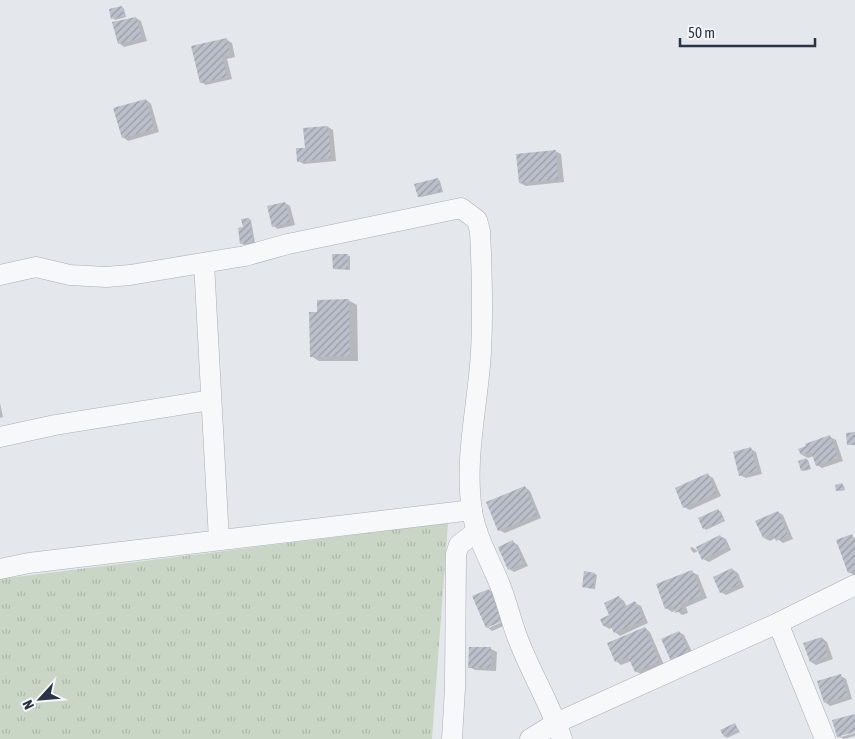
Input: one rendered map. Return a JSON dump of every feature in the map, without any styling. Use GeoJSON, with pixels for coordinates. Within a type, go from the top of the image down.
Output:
{"type":"FeatureCollection","features":[{"type":"Feature","properties":{"kind":"street"},"geometry":{"type":"LineString","coordinates":[[3,274],[36,267],[70,275],[106,277],[130,275],[244,256],[288,244],[461,208],[477,220],[480,231],[482,321],[479,376],[472,434],[470,486],[472,510],[477,531],[500,586],[518,638],[559,731]]}},
{"type":"Feature","properties":{"kind":"street"},"geometry":{"type":"LineString","coordinates":[[204,263],[219,540]]}},
{"type":"Feature","properties":{"kind":"street"},"geometry":{"type":"LineString","coordinates":[[0,436],[54,425],[211,400]]}},
{"type":"Feature","properties":{"kind":"street"},"geometry":{"type":"LineString","coordinates":[[0,569],[29,563],[472,510]]}},
{"type":"Feature","properties":{"kind":"street"},"geometry":{"type":"LineString","coordinates":[[452,739],[455,688],[456,554],[459,545],[477,531]]}},
{"type":"Feature","properties":{"kind":"street"},"geometry":{"type":"LineString","coordinates":[[530,739],[559,731],[855,585]]}},
{"type":"Feature","properties":{"kind":"street"},"geometry":{"type":"LineString","coordinates":[[778,623],[825,739]]}},
{"type":"Feature","properties":{"kind":"green space"},"geometry":{"type":"Polygon","coordinates":[[[448,523],[432,739],[0,739],[0,579],[448,523]]]}},
{"type":"Feature","properties":{"kind":"building"},"geometry":{"type":"Polygon","coordinates":[[[122,6],[124,16],[111,19],[109,9],[122,6]]]}},
{"type":"Feature","properties":{"kind":"building"},"geometry":{"type":"Polygon","coordinates":[[[136,17],[142,38],[118,44],[112,22],[136,17]]]}},
{"type":"Feature","properties":{"kind":"building"},"geometry":{"type":"Polygon","coordinates":[[[227,38],[230,54],[222,56],[227,77],[200,83],[191,46],[227,38]]]}},
{"type":"Feature","properties":{"kind":"building"},"geometry":{"type":"Polygon","coordinates":[[[146,99],[154,129],[122,138],[113,108],[146,99]]]}},
{"type":"Feature","properties":{"kind":"building"},"geometry":{"type":"Polygon","coordinates":[[[328,126],[331,158],[297,162],[296,148],[305,148],[303,128],[328,126]]]}},
{"type":"Feature","properties":{"kind":"building"},"geometry":{"type":"Polygon","coordinates":[[[556,150],[558,179],[519,183],[516,154],[556,150]]]}},
{"type":"Feature","properties":{"kind":"building"},"geometry":{"type":"Polygon","coordinates":[[[438,178],[441,191],[418,197],[414,184],[438,178]]]}},
{"type":"Feature","properties":{"kind":"building"},"geometry":{"type":"Polygon","coordinates":[[[285,202],[290,222],[272,227],[267,206],[285,202]]]}},
{"type":"Feature","properties":{"kind":"building"},"geometry":{"type":"Polygon","coordinates":[[[249,218],[253,242],[240,244],[238,228],[243,227],[241,219],[249,218]]]}},
{"type":"Feature","properties":{"kind":"building"},"geometry":{"type":"Polygon","coordinates":[[[332,254],[348,254],[348,269],[333,269],[332,254]]]}},
{"type":"Feature","properties":{"kind":"building"},"geometry":{"type":"Polygon","coordinates":[[[349,299],[350,356],[310,357],[309,312],[317,312],[317,300],[349,299]]]}},
{"type":"Feature","properties":{"kind":"building"},"geometry":{"type":"Polygon","coordinates":[[[855,432],[855,445],[847,445],[846,433],[855,432]]]}},
{"type":"Feature","properties":{"kind":"building"},"geometry":{"type":"Polygon","coordinates":[[[830,435],[838,458],[816,466],[811,452],[801,455],[798,449],[806,446],[805,444],[830,435]]]}},
{"type":"Feature","properties":{"kind":"building"},"geometry":{"type":"Polygon","coordinates":[[[751,447],[757,471],[739,476],[733,452],[751,447]]]}},
{"type":"Feature","properties":{"kind":"building"},"geometry":{"type":"Polygon","coordinates":[[[806,458],[810,468],[801,471],[798,461],[806,458]]]}},
{"type":"Feature","properties":{"kind":"building"},"geometry":{"type":"Polygon","coordinates":[[[708,473],[716,493],[683,508],[675,488],[708,473]]]}},
{"type":"Feature","properties":{"kind":"building"},"geometry":{"type":"Polygon","coordinates":[[[842,483],[844,489],[836,491],[835,485],[842,483]]]}},
{"type":"Feature","properties":{"kind":"building"},"geometry":{"type":"Polygon","coordinates":[[[525,486],[537,515],[498,531],[486,502],[525,486]]]}},
{"type":"Feature","properties":{"kind":"building"},"geometry":{"type":"Polygon","coordinates":[[[718,509],[724,520],[703,529],[698,518],[718,509]]]}},
{"type":"Feature","properties":{"kind":"building"},"geometry":{"type":"Polygon","coordinates":[[[778,511],[788,536],[776,541],[773,534],[763,538],[755,521],[778,511]]]}},
{"type":"Feature","properties":{"kind":"building"},"geometry":{"type":"Polygon","coordinates":[[[852,534],[855,539],[855,571],[848,573],[836,540],[852,534]]]}},
{"type":"Feature","properties":{"kind":"building"},"geometry":{"type":"Polygon","coordinates":[[[720,535],[727,547],[702,560],[696,547],[720,535]]]}},
{"type":"Feature","properties":{"kind":"building"},"geometry":{"type":"Polygon","coordinates":[[[513,540],[523,563],[508,570],[498,547],[513,540]]]}},
{"type":"Feature","properties":{"kind":"building"},"geometry":{"type":"Polygon","coordinates":[[[732,568],[740,584],[720,593],[713,577],[732,568]]]}},
{"type":"Feature","properties":{"kind":"building"},"geometry":{"type":"Polygon","coordinates":[[[692,570],[702,595],[681,604],[683,610],[675,613],[673,606],[665,609],[656,584],[692,570]]]}},
{"type":"Feature","properties":{"kind":"building"},"geometry":{"type":"Polygon","coordinates":[[[584,571],[595,573],[593,589],[582,587],[584,571]]]}},
{"type":"Feature","properties":{"kind":"building"},"geometry":{"type":"Polygon","coordinates":[[[489,589],[503,621],[486,628],[472,596],[489,589]]]}},
{"type":"Feature","properties":{"kind":"building"},"geometry":{"type":"Polygon","coordinates":[[[619,596],[624,607],[635,601],[644,620],[614,633],[609,623],[603,626],[600,619],[609,615],[604,603],[619,596]]]}},
{"type":"Feature","properties":{"kind":"building"},"geometry":{"type":"Polygon","coordinates":[[[645,627],[659,662],[635,672],[628,657],[615,662],[607,643],[645,627]]]}},
{"type":"Feature","properties":{"kind":"building"},"geometry":{"type":"Polygon","coordinates":[[[679,631],[689,653],[671,661],[661,639],[679,631]]]}},
{"type":"Feature","properties":{"kind":"building"},"geometry":{"type":"Polygon","coordinates":[[[822,637],[828,656],[810,662],[803,643],[822,637]]]}},
{"type":"Feature","properties":{"kind":"building"},"geometry":{"type":"Polygon","coordinates":[[[469,647],[491,647],[491,668],[468,668],[469,647]]]}},
{"type":"Feature","properties":{"kind":"building"},"geometry":{"type":"Polygon","coordinates":[[[841,674],[848,696],[824,703],[817,681],[841,674]]]}},
{"type":"Feature","properties":{"kind":"building"},"geometry":{"type":"Polygon","coordinates":[[[855,714],[855,732],[837,737],[832,720],[855,714]]]}},
{"type":"Feature","properties":{"kind":"building"},"geometry":{"type":"Polygon","coordinates":[[[735,723],[738,730],[724,737],[720,730],[735,723]]]}}]}
